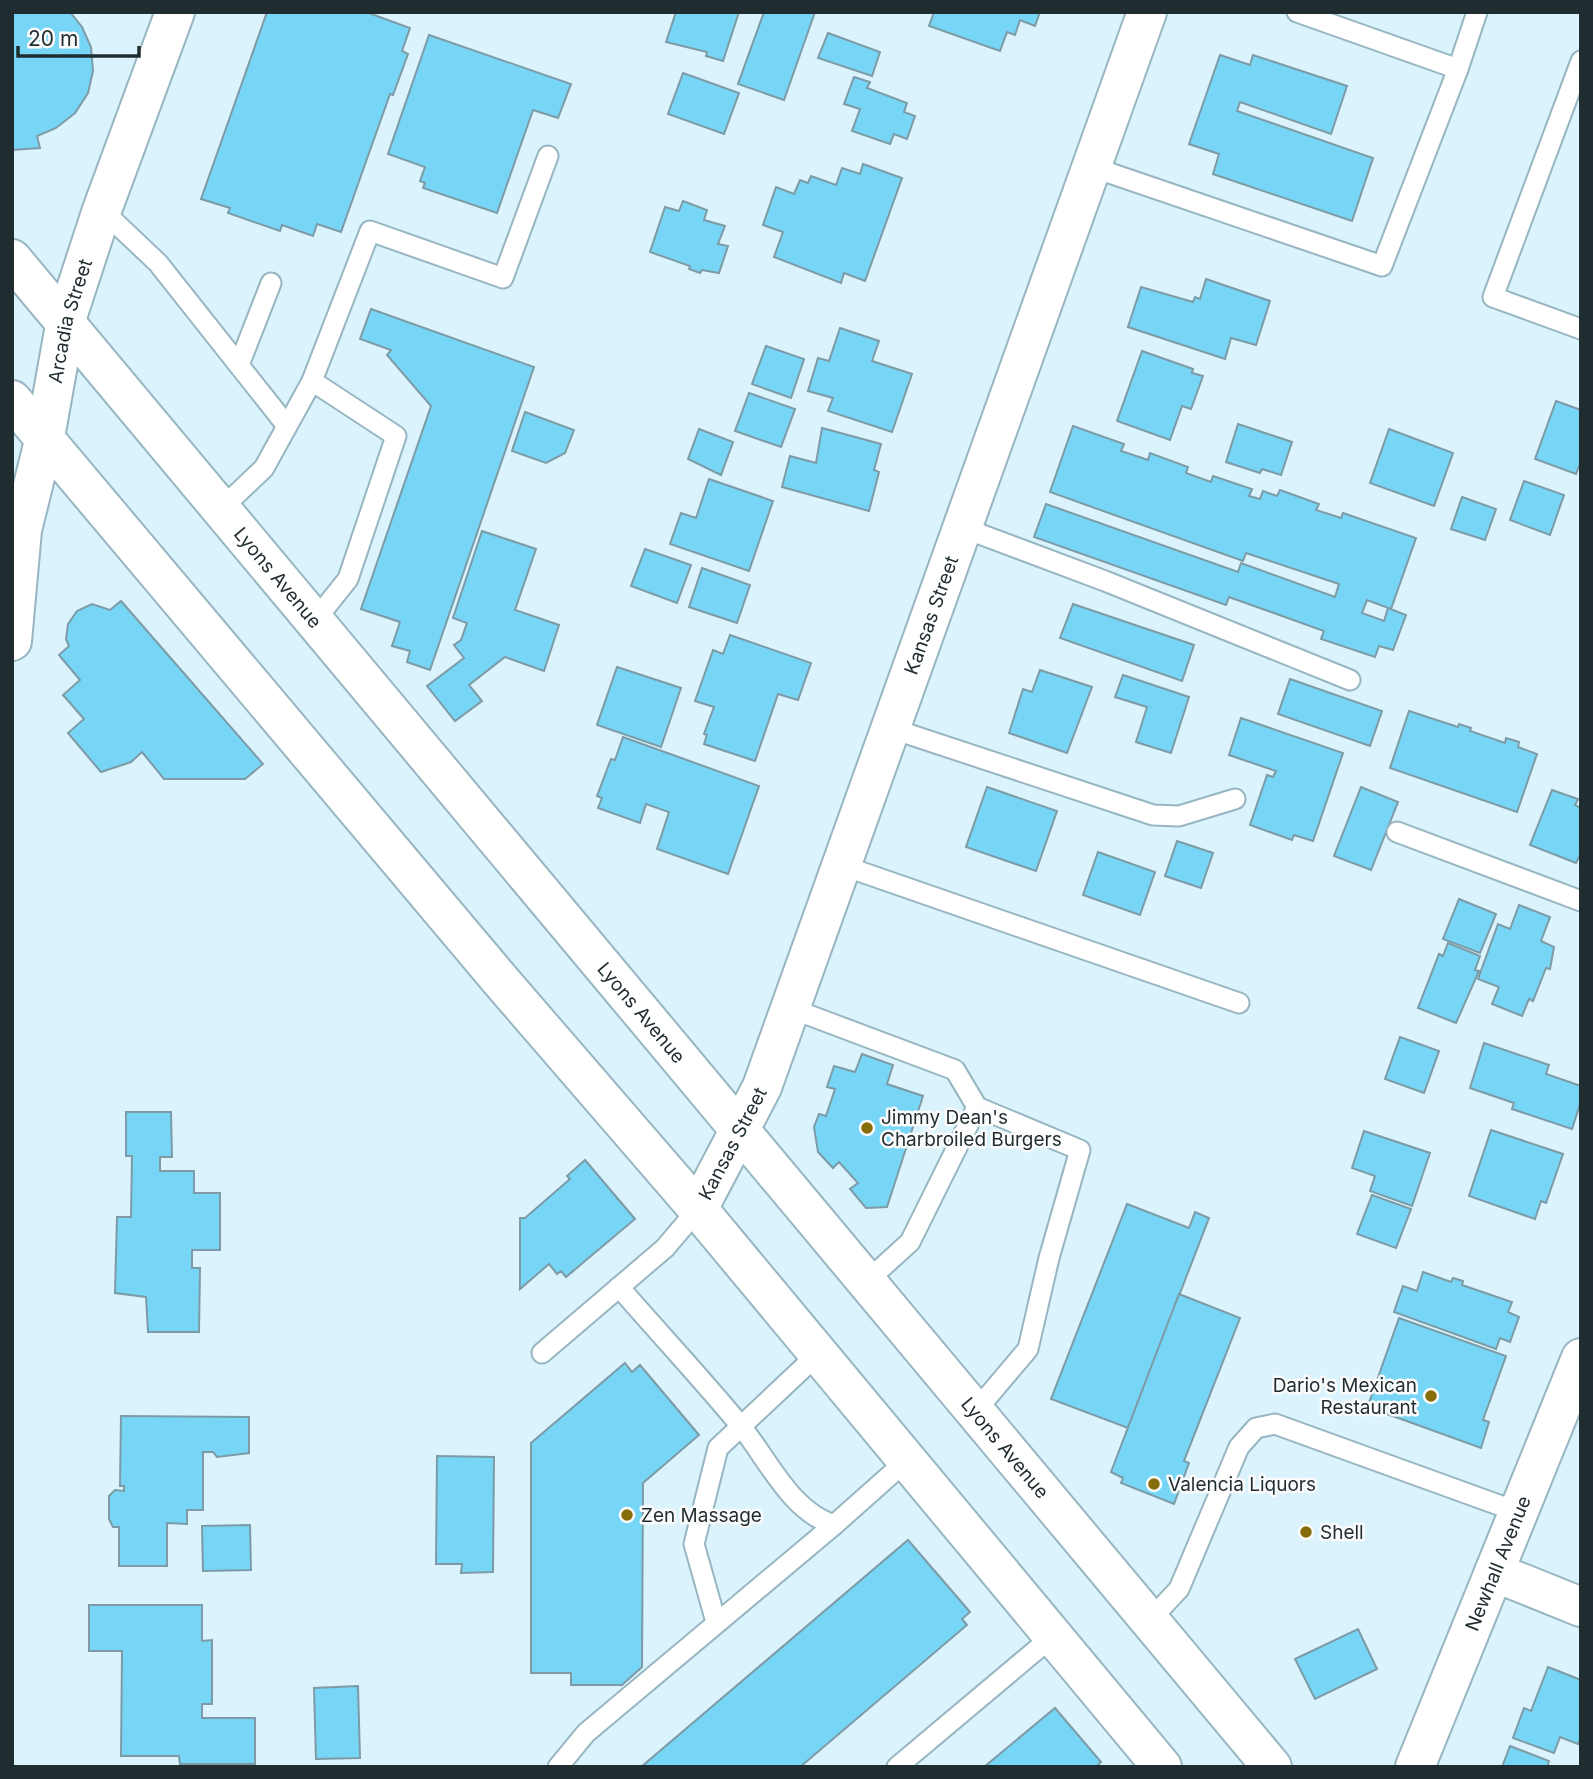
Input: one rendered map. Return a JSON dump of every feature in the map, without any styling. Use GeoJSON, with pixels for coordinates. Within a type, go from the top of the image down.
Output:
{"type":"FeatureCollection","features":[{"type":"Feature","properties":{"kind":"main road","name":"Arcadia Street"},"geometry":{"type":"LineString","coordinates":[[12,641],[22,530],[45,436],[66,320],[102,210],[175,12]]}},
{"type":"Feature","properties":{"kind":"main road","name":"Kansas Street"},"geometry":{"type":"LineString","coordinates":[[698,1209],[762,1087],[1147,12]]}},
{"type":"Feature","properties":{"kind":"main road","name":"Lyons Avenue"},"geometry":{"type":"LineString","coordinates":[[12,259],[316,619],[974,1413],[1272,1767]]}},
{"type":"Feature","properties":{"kind":"main road"},"geometry":{"type":"LineString","coordinates":[[12,400],[501,981],[698,1209],[1162,1767]]}},
{"type":"Feature","properties":{"kind":"main road","name":"Newhall Avenue"},"geometry":{"type":"LineString","coordinates":[[1415,1767],[1581,1358]]}},
{"type":"Feature","properties":{"kind":"main road"},"geometry":{"type":"LineString","coordinates":[[1494,1572],[1581,1607]]}},
{"type":"Feature","properties":{"kind":"lane"},"geometry":{"type":"LineString","coordinates":[[1297,12],[1458,69]]}},
{"type":"Feature","properties":{"kind":"lane"},"geometry":{"type":"LineString","coordinates":[[1093,167],[1382,267],[1477,12]]}},
{"type":"Feature","properties":{"kind":"lane"},"geometry":{"type":"LineString","coordinates":[[1581,61],[1493,297],[1581,329]]}},
{"type":"Feature","properties":{"kind":"lane"},"geometry":{"type":"LineString","coordinates":[[222,508],[264,468],[312,381],[370,231],[503,278],[548,156]]}},
{"type":"Feature","properties":{"kind":"lane"},"geometry":{"type":"LineString","coordinates":[[102,210],[158,263],[287,426]]}},
{"type":"Feature","properties":{"kind":"lane"},"geometry":{"type":"LineString","coordinates":[[239,365],[271,283]]}},
{"type":"Feature","properties":{"kind":"lane"},"geometry":{"type":"LineString","coordinates":[[312,381],[396,436],[348,579],[316,619]]}},
{"type":"Feature","properties":{"kind":"lane"},"geometry":{"type":"LineString","coordinates":[[961,527],[1105,581],[1350,680]]}},
{"type":"Feature","properties":{"kind":"lane"},"geometry":{"type":"LineString","coordinates":[[890,728],[1153,815],[1179,816],[1234,799]]}},
{"type":"Feature","properties":{"kind":"lane"},"geometry":{"type":"LineString","coordinates":[[1397,832],[1581,901]]}},
{"type":"Feature","properties":{"kind":"lane"},"geometry":{"type":"LineString","coordinates":[[841,865],[1239,1003]]}},
{"type":"Feature","properties":{"kind":"lane"},"geometry":{"type":"LineString","coordinates":[[790,1008],[955,1070],[977,1107],[1080,1150],[1049,1258],[1028,1349],[974,1413]]}},
{"type":"Feature","properties":{"kind":"lane"},"geometry":{"type":"LineString","coordinates":[[866,1282],[911,1242],[977,1107]]}},
{"type":"Feature","properties":{"kind":"lane"},"geometry":{"type":"LineString","coordinates":[[542,1353],[665,1248],[698,1209]]}},
{"type":"Feature","properties":{"kind":"lane"},"geometry":{"type":"LineString","coordinates":[[619,1287],[741,1427],[797,1501],[818,1520],[834,1525]]}},
{"type":"Feature","properties":{"kind":"lane"},"geometry":{"type":"LineString","coordinates":[[716,1622],[694,1544],[718,1448],[818,1354]]}},
{"type":"Feature","properties":{"kind":"lane"},"geometry":{"type":"LineString","coordinates":[[1149,1621],[1180,1589],[1239,1447],[1256,1428],[1275,1424],[1518,1512]]}},
{"type":"Feature","properties":{"kind":"lane"},"geometry":{"type":"LineString","coordinates":[[558,1767],[586,1733],[834,1525],[906,1461]]}},
{"type":"Feature","properties":{"kind":"lane"},"geometry":{"type":"LineString","coordinates":[[898,1767],[1053,1636]]}},
{"type":"Feature","properties":{"kind":"building"},"geometry":{"type":"Polygon","coordinates":[[[12,12],[70,12],[82,27],[91,47],[93,71],[88,93],[75,113],[56,128],[37,136],[40,148],[12,150],[12,12]]]}},
{"type":"Feature","properties":{"kind":"building"},"geometry":{"type":"Polygon","coordinates":[[[267,12],[366,12],[410,28],[402,51],[408,54],[393,95],[390,94],[341,232],[317,224],[313,236],[282,225],[280,231],[228,213],[230,208],[201,199],[267,12]]]}},
{"type":"Feature","properties":{"kind":"building"},"geometry":{"type":"Polygon","coordinates":[[[676,12],[739,12],[723,61],[706,56],[707,52],[666,42],[676,12]]]}},
{"type":"Feature","properties":{"kind":"building"},"geometry":{"type":"Polygon","coordinates":[[[764,12],[815,12],[784,100],[738,84],[764,12]]]}},
{"type":"Feature","properties":{"kind":"building"},"geometry":{"type":"Polygon","coordinates":[[[934,12],[1040,12],[1035,26],[1020,20],[1015,35],[1007,32],[1000,51],[929,26],[934,12]]]}},
{"type":"Feature","properties":{"kind":"building"},"geometry":{"type":"Polygon","coordinates":[[[828,33],[880,52],[872,76],[818,58],[828,33]]]}},
{"type":"Feature","properties":{"kind":"building"},"geometry":{"type":"Polygon","coordinates":[[[429,35],[571,84],[558,118],[533,110],[497,213],[423,188],[425,183],[420,181],[425,167],[388,154],[429,35]]]}},
{"type":"Feature","properties":{"kind":"building"},"geometry":{"type":"Polygon","coordinates":[[[1220,55],[1250,65],[1253,55],[1347,86],[1331,134],[1240,102],[1237,111],[1373,158],[1352,221],[1213,174],[1219,154],[1189,144],[1220,55]]]}},
{"type":"Feature","properties":{"kind":"building"},"geometry":{"type":"Polygon","coordinates":[[[683,73],[739,93],[724,134],[668,114],[683,73]]]}},
{"type":"Feature","properties":{"kind":"building"},"geometry":{"type":"Polygon","coordinates":[[[854,77],[870,82],[867,88],[907,103],[904,112],[915,116],[907,139],[894,134],[890,144],[852,131],[860,109],[844,104],[854,77]]]}},
{"type":"Feature","properties":{"kind":"building"},"geometry":{"type":"Polygon","coordinates":[[[863,164],[902,178],[865,281],[844,273],[841,283],[774,257],[783,232],[763,225],[776,187],[794,194],[800,180],[808,183],[811,176],[836,185],[842,168],[860,174],[863,164]]]}},
{"type":"Feature","properties":{"kind":"building"},"geometry":{"type":"Polygon","coordinates":[[[683,201],[707,210],[704,220],[725,226],[718,244],[728,246],[719,273],[702,270],[700,273],[689,269],[690,266],[650,252],[665,207],[679,211],[683,201]]]}},
{"type":"Feature","properties":{"kind":"building"},"geometry":{"type":"Polygon","coordinates":[[[1206,279],[1270,301],[1256,345],[1231,338],[1225,359],[1128,327],[1141,287],[1193,302],[1195,297],[1200,299],[1206,279]]]}},
{"type":"Feature","properties":{"kind":"building"},"geometry":{"type":"Polygon","coordinates":[[[371,309],[534,367],[430,670],[407,662],[410,651],[392,646],[400,622],[361,609],[431,406],[387,355],[391,350],[360,339],[371,309]]]}},
{"type":"Feature","properties":{"kind":"building"},"geometry":{"type":"Polygon","coordinates":[[[840,328],[879,341],[872,361],[912,374],[892,432],[828,411],[833,398],[808,391],[818,358],[829,361],[840,328]]]}},
{"type":"Feature","properties":{"kind":"building"},"geometry":{"type":"Polygon","coordinates":[[[766,346],[804,359],[791,398],[752,384],[766,346]]]}},
{"type":"Feature","properties":{"kind":"building"},"geometry":{"type":"Polygon","coordinates":[[[1142,351],[1193,369],[1192,373],[1203,376],[1191,409],[1182,406],[1170,440],[1117,421],[1142,351]]]}},
{"type":"Feature","properties":{"kind":"building"},"geometry":{"type":"Polygon","coordinates":[[[749,393],[795,409],[781,447],[735,431],[749,393]]]}},
{"type":"Feature","properties":{"kind":"building"},"geometry":{"type":"Polygon","coordinates":[[[1556,401],[1581,410],[1581,461],[1576,474],[1535,459],[1556,401]]]}},
{"type":"Feature","properties":{"kind":"building"},"geometry":{"type":"Polygon","coordinates":[[[525,412],[574,430],[565,453],[546,463],[512,451],[525,412]]]}},
{"type":"Feature","properties":{"kind":"building"},"geometry":{"type":"Polygon","coordinates":[[[1238,424],[1292,442],[1281,475],[1262,469],[1260,473],[1226,462],[1238,424]]]}},
{"type":"Feature","properties":{"kind":"building"},"geometry":{"type":"Polygon","coordinates":[[[1073,426],[1124,444],[1121,451],[1148,460],[1150,453],[1188,467],[1186,473],[1211,482],[1213,476],[1252,489],[1249,496],[1260,499],[1263,491],[1277,496],[1280,490],[1319,504],[1316,510],[1341,518],[1343,513],[1416,538],[1391,609],[1367,600],[1362,613],[1384,621],[1388,608],[1406,615],[1393,650],[1379,646],[1375,657],[1321,639],[1324,631],[1229,597],[1226,605],[1034,537],[1046,504],[1238,572],[1241,563],[1335,597],[1339,584],[1246,553],[1243,561],[1050,492],[1073,426]]]}},
{"type":"Feature","properties":{"kind":"building"},"geometry":{"type":"Polygon","coordinates":[[[822,428],[881,444],[874,470],[879,472],[869,511],[782,487],[790,456],[816,463],[822,428]]]}},
{"type":"Feature","properties":{"kind":"building"},"geometry":{"type":"Polygon","coordinates":[[[699,429],[733,442],[721,475],[688,459],[699,429]]]}},
{"type":"Feature","properties":{"kind":"building"},"geometry":{"type":"Polygon","coordinates":[[[1389,429],[1453,453],[1434,506],[1370,483],[1389,429]]]}},
{"type":"Feature","properties":{"kind":"building"},"geometry":{"type":"Polygon","coordinates":[[[709,479],[773,501],[749,571],[670,544],[681,513],[696,518],[709,479]]]}},
{"type":"Feature","properties":{"kind":"building"},"geometry":{"type":"Polygon","coordinates":[[[1524,481],[1564,495],[1550,535],[1510,520],[1524,481]]]}},
{"type":"Feature","properties":{"kind":"building"},"geometry":{"type":"Polygon","coordinates":[[[1462,497],[1496,509],[1485,540],[1451,529],[1462,497]]]}},
{"type":"Feature","properties":{"kind":"building"},"geometry":{"type":"Polygon","coordinates":[[[482,531],[536,549],[515,610],[559,625],[544,671],[505,657],[469,685],[482,701],[455,721],[427,686],[464,658],[454,645],[461,640],[467,623],[453,618],[482,531]]]}},
{"type":"Feature","properties":{"kind":"building"},"geometry":{"type":"Polygon","coordinates":[[[645,549],[691,565],[677,603],[631,586],[645,549]]]}},
{"type":"Feature","properties":{"kind":"building"},"geometry":{"type":"Polygon","coordinates":[[[702,568],[750,585],[737,623],[689,607],[702,568]]]}},
{"type":"Feature","properties":{"kind":"building"},"geometry":{"type":"Polygon","coordinates":[[[121,601],[263,764],[245,779],[164,779],[142,752],[131,762],[101,772],[68,733],[84,719],[63,695],[80,680],[59,655],[69,646],[66,639],[68,624],[77,611],[92,604],[110,610],[121,601]]]}},
{"type":"Feature","properties":{"kind":"building"},"geometry":{"type":"Polygon","coordinates":[[[1073,604],[1194,645],[1182,681],[1060,638],[1073,604]]]}},
{"type":"Feature","properties":{"kind":"building"},"geometry":{"type":"Polygon","coordinates":[[[730,635],[811,663],[798,700],[778,694],[755,761],[704,744],[707,735],[704,734],[714,707],[695,701],[713,650],[723,654],[730,635]]]}},
{"type":"Feature","properties":{"kind":"building"},"geometry":{"type":"Polygon","coordinates":[[[617,667],[681,688],[661,747],[597,725],[617,667]]]}},
{"type":"Feature","properties":{"kind":"building"},"geometry":{"type":"Polygon","coordinates":[[[1040,670],[1092,687],[1067,753],[1009,733],[1023,689],[1032,692],[1040,670]]]}},
{"type":"Feature","properties":{"kind":"building"},"geometry":{"type":"Polygon","coordinates":[[[1123,675],[1189,697],[1171,753],[1136,742],[1147,707],[1115,697],[1123,675]]]}},
{"type":"Feature","properties":{"kind":"building"},"geometry":{"type":"Polygon","coordinates":[[[1290,679],[1382,711],[1370,746],[1278,714],[1290,679]]]}},
{"type":"Feature","properties":{"kind":"building"},"geometry":{"type":"Polygon","coordinates":[[[1409,711],[1458,727],[1459,724],[1471,728],[1470,731],[1505,743],[1506,738],[1519,742],[1518,747],[1537,754],[1517,812],[1390,768],[1409,711]]]}},
{"type":"Feature","properties":{"kind":"building"},"geometry":{"type":"Polygon","coordinates":[[[1241,718],[1343,753],[1313,841],[1294,835],[1292,840],[1250,825],[1267,775],[1273,777],[1276,771],[1229,755],[1241,718]]]}},
{"type":"Feature","properties":{"kind":"building"},"geometry":{"type":"Polygon","coordinates":[[[623,737],[759,786],[728,874],[657,849],[669,812],[646,804],[640,823],[598,808],[602,798],[597,796],[611,759],[615,760],[623,737]]]}},
{"type":"Feature","properties":{"kind":"building"},"geometry":{"type":"Polygon","coordinates":[[[987,787],[1057,811],[1036,871],[966,847],[987,787]]]}},
{"type":"Feature","properties":{"kind":"building"},"geometry":{"type":"Polygon","coordinates":[[[1361,787],[1398,802],[1371,870],[1334,856],[1361,787]]]}},
{"type":"Feature","properties":{"kind":"building"},"geometry":{"type":"Polygon","coordinates":[[[1552,790],[1578,799],[1575,805],[1581,808],[1581,853],[1576,863],[1530,845],[1552,790]]]}},
{"type":"Feature","properties":{"kind":"building"},"geometry":{"type":"Polygon","coordinates":[[[1177,841],[1213,853],[1201,888],[1165,876],[1177,841]]]}},
{"type":"Feature","properties":{"kind":"building"},"geometry":{"type":"Polygon","coordinates":[[[1098,852],[1155,872],[1140,915],[1083,895],[1098,852]]]}},
{"type":"Feature","properties":{"kind":"building"},"geometry":{"type":"Polygon","coordinates":[[[1459,899],[1496,914],[1480,953],[1443,939],[1459,899]]]}},
{"type":"Feature","properties":{"kind":"building"},"geometry":{"type":"Polygon","coordinates":[[[1519,905],[1550,917],[1541,941],[1554,947],[1550,969],[1546,968],[1533,1001],[1529,999],[1522,1016],[1492,1004],[1499,987],[1478,979],[1498,924],[1510,929],[1519,905]]]}},
{"type":"Feature","properties":{"kind":"building"},"geometry":{"type":"Polygon","coordinates":[[[1448,943],[1480,956],[1475,970],[1479,971],[1456,1023],[1418,1008],[1439,954],[1443,956],[1448,943]]]}},
{"type":"Feature","properties":{"kind":"building"},"geometry":{"type":"Polygon","coordinates":[[[1400,1037],[1439,1051],[1424,1093],[1385,1079],[1400,1037]]]}},
{"type":"Feature","properties":{"kind":"building"},"geometry":{"type":"Polygon","coordinates":[[[1484,1043],[1549,1065],[1546,1074],[1581,1086],[1581,1101],[1572,1129],[1512,1109],[1514,1103],[1470,1088],[1484,1043]]]}},
{"type":"Feature","properties":{"kind":"building"},"geometry":{"type":"Polygon","coordinates":[[[862,1054],[893,1065],[887,1084],[923,1096],[887,1207],[866,1208],[850,1189],[858,1183],[839,1162],[833,1168],[818,1152],[814,1127],[819,1114],[826,1116],[835,1089],[827,1087],[834,1066],[855,1072],[862,1054]]]}},
{"type":"Feature","properties":{"kind":"building"},"geometry":{"type":"Polygon","coordinates":[[[126,1112],[171,1112],[172,1157],[160,1157],[160,1171],[194,1171],[194,1193],[220,1193],[220,1250],[192,1250],[192,1268],[200,1268],[199,1332],[148,1332],[146,1297],[115,1293],[117,1217],[131,1217],[132,1156],[126,1156],[126,1112]]]}},
{"type":"Feature","properties":{"kind":"building"},"geometry":{"type":"Polygon","coordinates":[[[1491,1130],[1563,1154],[1546,1203],[1541,1201],[1535,1219],[1469,1196],[1491,1130]]]}},
{"type":"Feature","properties":{"kind":"building"},"geometry":{"type":"Polygon","coordinates":[[[1364,1131],[1430,1153],[1412,1206],[1370,1191],[1375,1176],[1352,1168],[1364,1131]]]}},
{"type":"Feature","properties":{"kind":"building"},"geometry":{"type":"Polygon","coordinates":[[[585,1160],[635,1219],[566,1277],[561,1271],[557,1274],[549,1264],[520,1289],[520,1218],[525,1218],[570,1179],[567,1176],[585,1160]]]}},
{"type":"Feature","properties":{"kind":"building"},"geometry":{"type":"Polygon","coordinates":[[[1372,1195],[1411,1209],[1396,1248],[1357,1234],[1372,1195]]]}},
{"type":"Feature","properties":{"kind":"building"},"geometry":{"type":"Polygon","coordinates":[[[1127,1204],[1189,1228],[1195,1212],[1209,1218],[1128,1428],[1051,1399],[1127,1204]]]}},
{"type":"Feature","properties":{"kind":"building"},"geometry":{"type":"Polygon","coordinates":[[[1423,1272],[1451,1282],[1453,1278],[1463,1281],[1462,1285],[1512,1302],[1508,1312],[1519,1317],[1510,1342],[1500,1338],[1496,1349],[1394,1312],[1403,1286],[1417,1291],[1423,1272]]]}},
{"type":"Feature","properties":{"kind":"building"},"geometry":{"type":"Polygon","coordinates":[[[1179,1294],[1240,1318],[1184,1461],[1189,1463],[1174,1504],[1121,1483],[1123,1478],[1111,1472],[1179,1294]]]}},
{"type":"Feature","properties":{"kind":"building"},"geometry":{"type":"Polygon","coordinates":[[[1399,1318],[1506,1356],[1483,1420],[1489,1422],[1481,1448],[1379,1411],[1380,1407],[1369,1403],[1399,1318]]]}},
{"type":"Feature","properties":{"kind":"building"},"geometry":{"type":"Polygon","coordinates":[[[625,1363],[632,1372],[640,1365],[699,1435],[643,1483],[642,1667],[622,1685],[571,1685],[571,1673],[531,1673],[531,1443],[625,1363]]]}},
{"type":"Feature","properties":{"kind":"building"},"geometry":{"type":"Polygon","coordinates":[[[121,1416],[249,1417],[249,1453],[217,1457],[213,1452],[203,1452],[203,1510],[187,1510],[187,1524],[167,1523],[167,1566],[119,1566],[119,1527],[113,1527],[109,1519],[109,1496],[115,1490],[124,1491],[124,1486],[120,1486],[121,1416]]]}},
{"type":"Feature","properties":{"kind":"building"},"geometry":{"type":"Polygon","coordinates":[[[437,1456],[494,1457],[493,1572],[461,1573],[462,1564],[436,1564],[437,1456]]]}},
{"type":"Feature","properties":{"kind":"building"},"geometry":{"type":"Polygon","coordinates":[[[250,1525],[251,1570],[203,1571],[202,1526],[250,1525]]]}},
{"type":"Feature","properties":{"kind":"building"},"geometry":{"type":"Polygon","coordinates":[[[908,1540],[970,1612],[962,1619],[967,1625],[800,1767],[641,1767],[908,1540]]]}},
{"type":"Feature","properties":{"kind":"building"},"geometry":{"type":"Polygon","coordinates":[[[89,1605],[202,1605],[202,1641],[212,1640],[212,1704],[202,1704],[202,1718],[255,1718],[255,1764],[180,1764],[179,1756],[121,1756],[122,1651],[89,1651],[89,1605]]]}},
{"type":"Feature","properties":{"kind":"building"},"geometry":{"type":"Polygon","coordinates":[[[1358,1629],[1377,1669],[1315,1699],[1295,1659],[1358,1629]]]}},
{"type":"Feature","properties":{"kind":"building"},"geometry":{"type":"Polygon","coordinates":[[[1548,1667],[1581,1680],[1581,1738],[1578,1744],[1560,1737],[1554,1753],[1513,1738],[1524,1708],[1531,1711],[1548,1667]]]}},
{"type":"Feature","properties":{"kind":"building"},"geometry":{"type":"Polygon","coordinates":[[[358,1686],[360,1758],[316,1759],[314,1688],[358,1686]]]}},
{"type":"Feature","properties":{"kind":"building"},"geometry":{"type":"Polygon","coordinates":[[[1055,1708],[1101,1762],[1096,1767],[984,1767],[1055,1708]]]}},
{"type":"Feature","properties":{"kind":"building"},"geometry":{"type":"Polygon","coordinates":[[[1510,1746],[1549,1761],[1547,1767],[1502,1767],[1510,1746]]]}},
{"type":"Feature","properties":{"kind":"place","name":"Jimmy Dean's Charbroiled Burgers"},"geometry":{"type":"Point","coordinates":[867,1128]}},
{"type":"Feature","properties":{"kind":"place","name":"Dario's Mexican Restaurant"},"geometry":{"type":"Point","coordinates":[1431,1396]}},
{"type":"Feature","properties":{"kind":"place","name":"Valencia Liquors"},"geometry":{"type":"Point","coordinates":[1154,1484]}},
{"type":"Feature","properties":{"kind":"place","name":"Zen Massage"},"geometry":{"type":"Point","coordinates":[627,1515]}},
{"type":"Feature","properties":{"kind":"place","name":"Shell"},"geometry":{"type":"Point","coordinates":[1306,1532]}}]}
